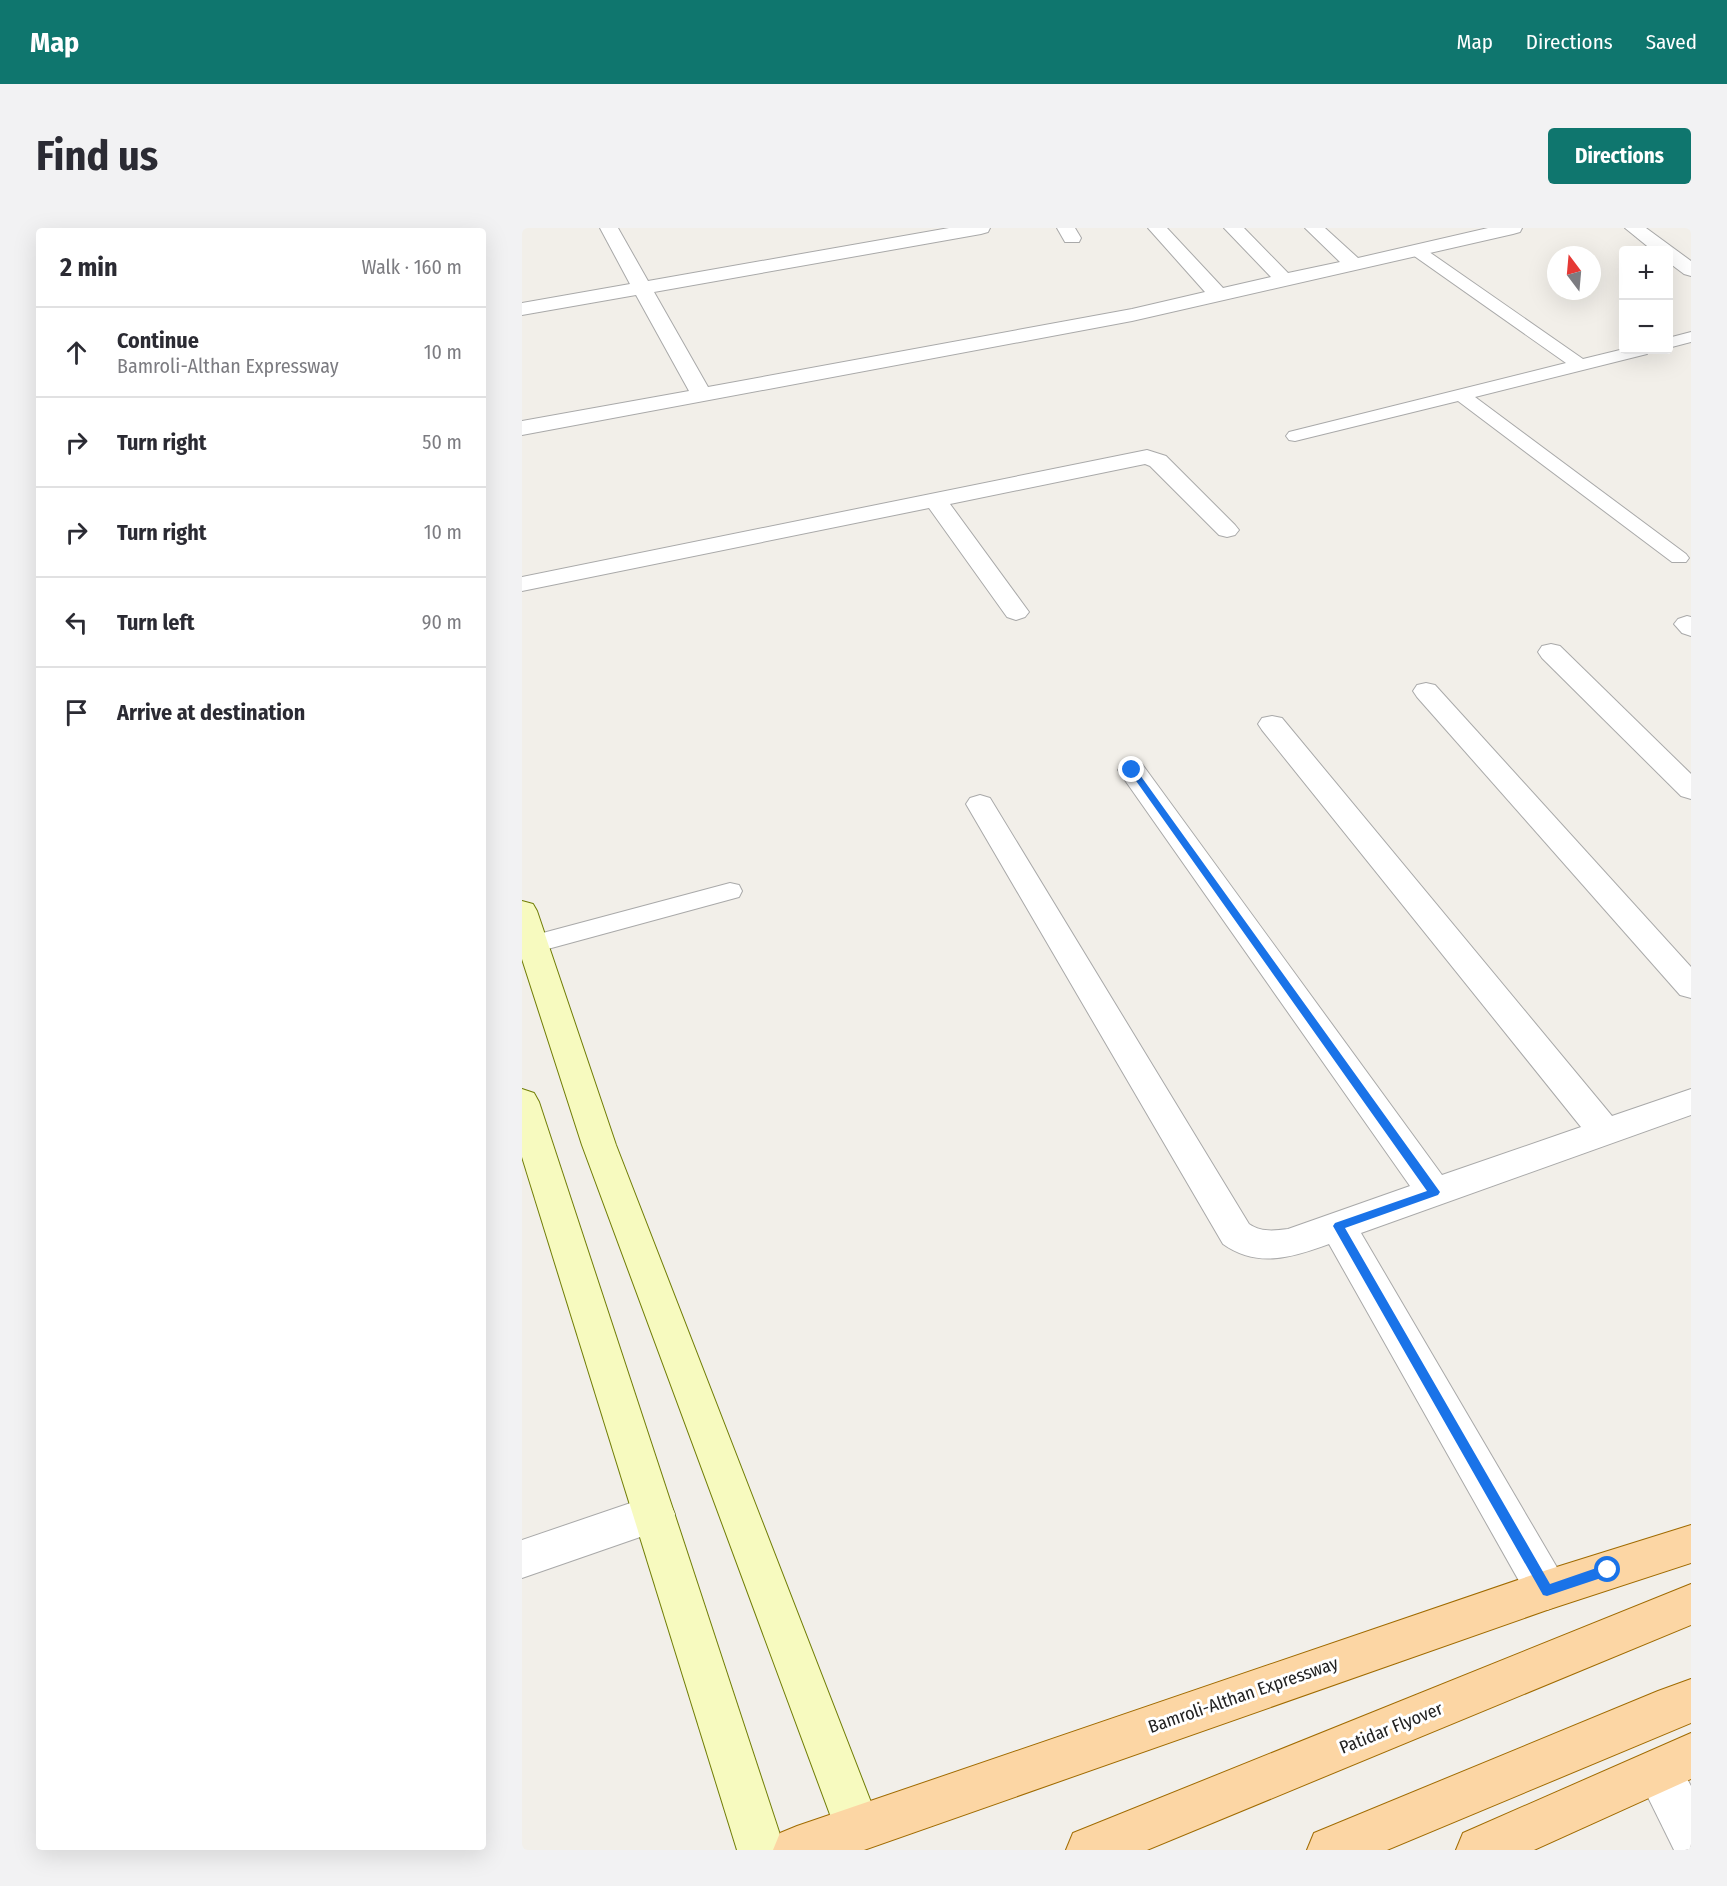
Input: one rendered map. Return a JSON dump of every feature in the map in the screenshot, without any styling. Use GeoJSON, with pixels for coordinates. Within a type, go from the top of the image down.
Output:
{"type":"FeatureCollection","features":[{"type":"Feature","properties":{"kind":"main road","name":"Bamroli-Althan Expressway"},"geometry":{"type":"LineString","coordinates":[[796,1850],[1547,1590],[1691,1544]]}},
{"type":"Feature","properties":{"kind":"main road","name":"Patidar Flyover"},"geometry":{"type":"LineString","coordinates":[[1090,1850],[1691,1604]]}},
{"type":"Feature","properties":{"kind":"main road"},"geometry":{"type":"LineString","coordinates":[[1330,1850],[1682,1703]]}},
{"type":"Feature","properties":{"kind":"main road"},"geometry":{"type":"LineString","coordinates":[[1480,1850],[1675,1764]]}},
{"type":"Feature","properties":{"kind":"street"},"geometry":{"type":"LineString","coordinates":[[609,228],[702,395]]}},
{"type":"Feature","properties":{"kind":"street"},"geometry":{"type":"LineString","coordinates":[[522,309],[641,286],[981,228]]}},
{"type":"Feature","properties":{"kind":"street"},"geometry":{"type":"LineString","coordinates":[[1157,228],[1218,295]]}},
{"type":"Feature","properties":{"kind":"street"},"geometry":{"type":"LineString","coordinates":[[1233,228],[1284,280]]}},
{"type":"Feature","properties":{"kind":"street"},"geometry":{"type":"LineString","coordinates":[[1314,228],[1354,264]]}},
{"type":"Feature","properties":{"kind":"street"},"geometry":{"type":"LineString","coordinates":[[522,428],[1120,317],[1354,264],[1418,244],[1513,228]]}},
{"type":"Feature","properties":{"kind":"street"},"geometry":{"type":"LineString","coordinates":[[1634,228],[1659,246]]}},
{"type":"Feature","properties":{"kind":"street"},"geometry":{"type":"LineString","coordinates":[[1673,257],[1691,270]]}},
{"type":"Feature","properties":{"kind":"street"},"geometry":{"type":"LineString","coordinates":[[522,584],[1147,457],[1158,460],[1227,530]]}},
{"type":"Feature","properties":{"kind":"street"},"geometry":{"type":"LineString","coordinates":[[934,500],[1016,612]]}},
{"type":"Feature","properties":{"kind":"street"},"geometry":{"type":"LineString","coordinates":[[1551,652],[1691,790]]}},
{"type":"Feature","properties":{"kind":"street"},"geometry":{"type":"LineString","coordinates":[[1426,691],[1691,987]]}},
{"type":"Feature","properties":{"kind":"street"},"geometry":{"type":"LineString","coordinates":[[1272,724],[1605,1132]]}},
{"type":"Feature","properties":{"kind":"street"},"geometry":{"type":"LineString","coordinates":[[1132,770],[1434,1192]]}},
{"type":"Feature","properties":{"kind":"street"},"geometry":{"type":"LineString","coordinates":[[980,804],[1236,1234],[1245,1242],[1273,1246],[1338,1226],[1691,1102]]}},
{"type":"Feature","properties":{"kind":"street"},"geometry":{"type":"LineString","coordinates":[[527,928],[599,1145],[858,1828]]}},
{"type":"Feature","properties":{"kind":"street"},"geometry":{"type":"LineString","coordinates":[[522,1102],[532,1171],[654,1514],[761,1850]]}},
{"type":"Feature","properties":{"kind":"street"},"geometry":{"type":"LineString","coordinates":[[1338,1226],[1547,1590]]}},
{"type":"Feature","properties":{"kind":"street"},"geometry":{"type":"LineString","coordinates":[[522,1559],[654,1514]]}},
{"type":"Feature","properties":{"kind":"street"},"geometry":{"type":"LineString","coordinates":[[1675,1764],[1691,1834]]}},
{"type":"Feature","properties":{"kind":"lane"},"geometry":{"type":"LineString","coordinates":[[1418,244],[1580,365]]}},
{"type":"Feature","properties":{"kind":"lane"},"geometry":{"type":"LineString","coordinates":[[1673,342],[1691,337]]}},
{"type":"Feature","properties":{"kind":"lane"},"geometry":{"type":"LineString","coordinates":[[1295,436],[1625,354]]}},
{"type":"Feature","properties":{"kind":"lane"},"geometry":{"type":"LineString","coordinates":[[1461,394],[1679,558]]}},
{"type":"Feature","properties":{"kind":"lane"},"geometry":{"type":"LineString","coordinates":[[527,928],[730,891]]}},
{"type":"Feature","properties":{"kind":"route"},"geometry":{"type":"LineString","coordinates":[[1132,770],[1434,1192],[1338,1226],[1547,1590],[1608,1570]]}}]}
